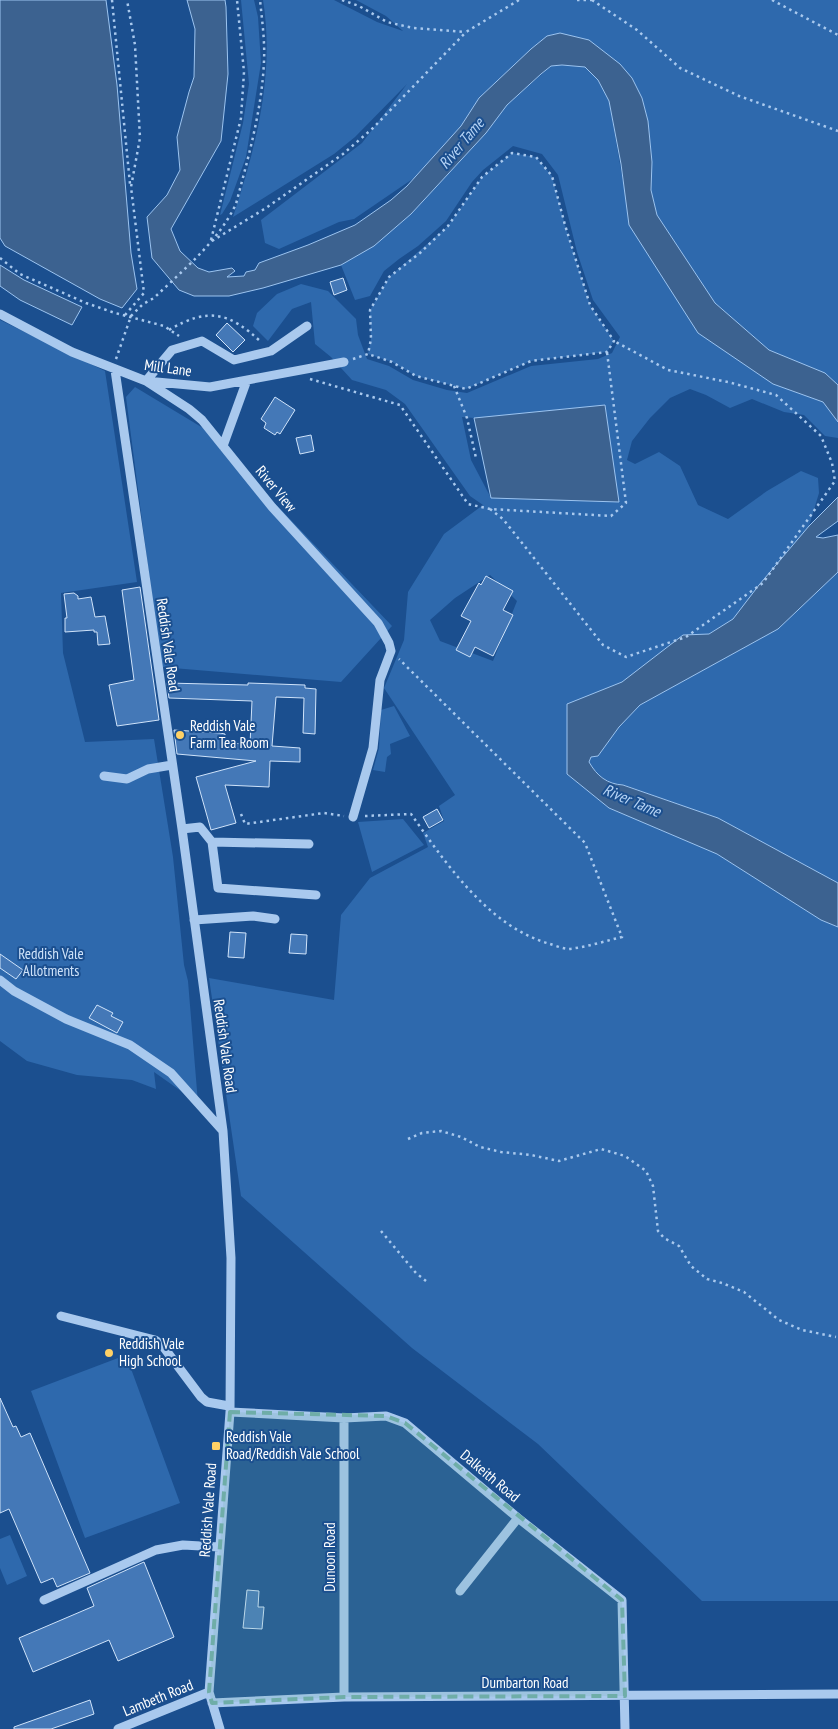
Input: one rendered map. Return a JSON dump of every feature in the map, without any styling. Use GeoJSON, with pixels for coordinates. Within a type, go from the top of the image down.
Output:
{"type":"FeatureCollection","features":[{"type":"Feature","properties":{"kind":"street","name":"Mill Lane"},"geometry":{"type":"LineString","coordinates":[[0,314],[72,352],[146,381],[210,387],[344,362]]}},
{"type":"Feature","properties":{"kind":"street"},"geometry":{"type":"LineString","coordinates":[[146,381],[172,350],[202,341],[234,360],[272,351],[307,326]]}},
{"type":"Feature","properties":{"kind":"street","name":"Reddish Vale Road"},"geometry":{"type":"LineString","coordinates":[[115,370],[182,829],[223,1131],[231,1258],[230,1409],[209,1692],[220,1729]]}},
{"type":"Feature","properties":{"kind":"street"},"geometry":{"type":"LineString","coordinates":[[223,446],[247,380]]}},
{"type":"Feature","properties":{"kind":"street","name":"River View"},"geometry":{"type":"LineString","coordinates":[[146,381],[189,409],[202,420],[272,507],[378,623],[390,643],[391,651]]}},
{"type":"Feature","properties":{"kind":"street"},"geometry":{"type":"LineString","coordinates":[[353,817],[373,748],[380,680],[391,651]]}},
{"type":"Feature","properties":{"kind":"street"},"geometry":{"type":"LineString","coordinates":[[104,776],[127,778],[148,769],[172,765]]}},
{"type":"Feature","properties":{"kind":"street"},"geometry":{"type":"LineString","coordinates":[[182,829],[200,827],[212,842],[218,888],[316,895]]}},
{"type":"Feature","properties":{"kind":"street"},"geometry":{"type":"LineString","coordinates":[[212,842],[309,844]]}},
{"type":"Feature","properties":{"kind":"street"},"geometry":{"type":"LineString","coordinates":[[194,920],[253,916],[275,919]]}},
{"type":"Feature","properties":{"kind":"street"},"geometry":{"type":"LineString","coordinates":[[0,980],[14,991],[66,1019],[130,1045],[171,1073],[223,1131]]}},
{"type":"Feature","properties":{"kind":"street","name":"Dalkeith Road"},"geometry":{"type":"LineString","coordinates":[[61,1316],[155,1340],[162,1345],[201,1397],[207,1402],[230,1409],[344,1418],[386,1416],[405,1423],[518,1518],[622,1600],[625,1729]]}},
{"type":"Feature","properties":{"kind":"street","name":"Dunoon Road"},"geometry":{"type":"LineString","coordinates":[[344,1418],[344,1697]]}},
{"type":"Feature","properties":{"kind":"street"},"geometry":{"type":"LineString","coordinates":[[460,1591],[518,1518]]}},
{"type":"Feature","properties":{"kind":"street"},"geometry":{"type":"LineString","coordinates":[[44,1600],[156,1550],[183,1545],[219,1547]]}},
{"type":"Feature","properties":{"kind":"street","name":"Lambeth Road"},"geometry":{"type":"LineString","coordinates":[[118,1729],[209,1692]]}},
{"type":"Feature","properties":{"kind":"street","name":"Dumbarton Road"},"geometry":{"type":"LineString","coordinates":[[212,1703],[344,1697],[838,1694]]}},
{"type":"Feature","properties":{"kind":"path"},"geometry":{"type":"LineString","coordinates":[[112,0],[130,188],[144,293],[124,315]]}},
{"type":"Feature","properties":{"kind":"path"},"geometry":{"type":"LineString","coordinates":[[126,0],[135,45],[140,138],[130,188]]}},
{"type":"Feature","properties":{"kind":"path"},"geometry":{"type":"LineString","coordinates":[[211,242],[241,118],[244,72],[237,0]]}},
{"type":"Feature","properties":{"kind":"path"},"geometry":{"type":"LineString","coordinates":[[115,370],[116,356],[131,316],[143,304],[154,298],[211,242],[228,220],[236,204],[261,99],[264,61],[260,0]]}},
{"type":"Feature","properties":{"kind":"path"},"geometry":{"type":"LineString","coordinates":[[342,0],[359,6],[388,22],[413,28],[466,32]]}},
{"type":"Feature","properties":{"kind":"path"},"geometry":{"type":"LineString","coordinates":[[211,242],[266,208],[343,154],[372,128],[466,32],[519,0]]}},
{"type":"Feature","properties":{"kind":"path"},"geometry":{"type":"LineString","coordinates":[[577,0],[593,0],[637,30],[680,68],[739,96],[838,131]]}},
{"type":"Feature","properties":{"kind":"path"},"geometry":{"type":"LineString","coordinates":[[772,0],[838,35]]}},
{"type":"Feature","properties":{"kind":"path"},"geometry":{"type":"LineString","coordinates":[[368,354],[371,339],[370,310],[389,277],[420,253],[448,226],[482,177],[512,153],[536,157],[552,176],[590,305],[614,341],[668,370],[728,382],[776,395],[821,436],[832,463],[834,481],[763,583],[686,637],[626,657],[603,645],[503,519],[490,509]]}},
{"type":"Feature","properties":{"kind":"path"},"geometry":{"type":"LineString","coordinates":[[0,258],[20,274],[86,303],[164,326],[191,344]]}},
{"type":"Feature","properties":{"kind":"path"},"geometry":{"type":"LineString","coordinates":[[169,330],[186,320],[205,315],[222,316],[248,330],[272,351]]}},
{"type":"Feature","properties":{"kind":"path"},"geometry":{"type":"LineString","coordinates":[[306,378],[400,406],[468,504],[490,509],[611,516],[626,503],[607,352],[614,341]]}},
{"type":"Feature","properties":{"kind":"path"},"geometry":{"type":"LineString","coordinates":[[344,362],[368,354],[392,362],[416,376],[466,389],[532,361],[607,352]]}},
{"type":"Feature","properties":{"kind":"path"},"geometry":{"type":"LineString","coordinates":[[454,386],[467,418],[476,458]]}},
{"type":"Feature","properties":{"kind":"path"},"geometry":{"type":"LineString","coordinates":[[241,814],[245,824],[324,813],[353,817],[411,814],[452,871],[495,915],[519,931],[537,940],[568,949],[622,937],[585,843],[391,651]]}},
{"type":"Feature","properties":{"kind":"path"},"geometry":{"type":"LineString","coordinates":[[408,1139],[422,1133],[441,1132],[461,1137],[480,1147],[560,1161],[601,1149],[624,1156],[646,1171],[653,1186],[658,1231],[664,1238],[679,1246],[691,1266],[707,1279],[744,1292],[779,1320],[802,1330],[836,1337]]}},
{"type":"Feature","properties":{"kind":"path"},"geometry":{"type":"LineString","coordinates":[[381,1231],[416,1273],[426,1281]]}},
{"type":"Feature","properties":{"kind":"highlighted area"},"geometry":{"type":"Polygon","coordinates":[[[230,1412],[386,1416],[405,1423],[622,1600],[625,1696],[344,1697],[212,1703],[209,1692],[230,1412]]]}},
{"type":"Feature","properties":{"kind":"green space"},"geometry":{"type":"Polygon","coordinates":[[[241,0],[254,0],[258,17],[261,63],[246,157],[230,201],[220,215],[243,123],[249,84],[241,0]]]}},
{"type":"Feature","properties":{"kind":"green space"},"geometry":{"type":"Polygon","coordinates":[[[263,0],[334,0],[377,22],[403,31],[386,16],[356,0],[838,0],[838,385],[825,373],[769,350],[715,303],[657,215],[651,190],[652,162],[648,121],[642,98],[632,78],[560,33],[547,36],[479,98],[461,126],[414,178],[354,219],[339,222],[279,249],[265,243],[261,220],[362,143],[407,84],[355,137],[334,154],[233,217],[256,137],[265,83],[267,55],[263,0]]]}},
{"type":"Feature","properties":{"kind":"green space"},"geometry":{"type":"Polygon","coordinates":[[[551,66],[585,67],[598,80],[609,101],[625,193],[773,384],[823,402],[838,422],[838,438],[825,436],[804,415],[784,412],[752,399],[730,408],[690,389],[670,398],[650,418],[632,441],[627,460],[635,464],[659,452],[680,466],[698,505],[728,519],[767,491],[801,471],[818,478],[819,493],[809,526],[733,619],[622,682],[568,704],[567,774],[609,808],[717,854],[821,920],[838,927],[838,1601],[702,1601],[538,1444],[412,1348],[241,1196],[209,978],[334,1000],[341,915],[370,878],[428,847],[423,833],[444,821],[439,806],[455,795],[384,688],[404,640],[408,592],[444,534],[483,505],[470,496],[405,404],[386,390],[352,380],[331,357],[315,344],[311,302],[292,309],[268,341],[253,326],[257,313],[277,294],[301,284],[328,291],[356,319],[358,335],[367,359],[389,366],[413,380],[447,390],[467,393],[531,366],[598,359],[612,353],[620,337],[593,300],[577,252],[558,175],[542,154],[513,146],[483,170],[472,182],[446,221],[418,246],[384,271],[370,296],[355,300],[341,265],[374,245],[411,214],[486,133],[507,105],[551,66]],[[462,417],[471,460],[491,498],[474,418],[462,417]],[[490,575],[455,598],[430,620],[440,641],[493,661],[517,601],[490,575]]]}},
{"type":"Feature","properties":{"kind":"green space"},"geometry":{"type":"Polygon","coordinates":[[[512,153],[536,157],[552,176],[590,305],[614,341],[607,352],[531,361],[466,389],[416,376],[392,362],[368,354],[371,339],[370,310],[389,277],[448,226],[482,177],[512,153]]]}},
{"type":"Feature","properties":{"kind":"green space","name":"Reddish Vale Allotments"},"geometry":{"type":"Polygon","coordinates":[[[0,320],[105,371],[137,582],[61,593],[63,653],[85,742],[154,739],[173,857],[184,965],[188,981],[198,1103],[154,1072],[156,1089],[132,1080],[77,1075],[27,1061],[0,1041],[0,320]]]}},
{"type":"Feature","properties":{"kind":"green space"},"geometry":{"type":"Polygon","coordinates":[[[135,387],[203,428],[392,626],[341,682],[161,667],[126,397],[135,387]]]}},
{"type":"Feature","properties":{"kind":"green space"},"geometry":{"type":"Polygon","coordinates":[[[838,572],[838,883],[718,818],[624,785],[612,783],[595,771],[589,762],[591,757],[598,756],[619,727],[640,705],[778,629],[838,572]]]}},
{"type":"Feature","properties":{"kind":"green space"},"geometry":{"type":"Polygon","coordinates":[[[394,706],[410,736],[390,744],[391,754],[387,757],[385,772],[373,770],[379,748],[381,710],[394,706]]]}},
{"type":"Feature","properties":{"kind":"green space"},"geometry":{"type":"Polygon","coordinates":[[[403,819],[424,845],[372,872],[358,822],[403,819]]]}},
{"type":"Feature","properties":{"kind":"green space"},"geometry":{"type":"Polygon","coordinates":[[[126,1355],[180,1503],[85,1538],[31,1391],[126,1355]]]}},
{"type":"Feature","properties":{"kind":"green space"},"geometry":{"type":"Polygon","coordinates":[[[10,1535],[27,1576],[7,1585],[0,1568],[0,1539],[10,1535]]]}},
{"type":"Feature","properties":{"kind":"water"},"geometry":{"type":"Polygon","coordinates":[[[0,0],[106,0],[117,85],[131,253],[137,289],[122,308],[100,299],[5,246],[0,238],[0,0]]]}},
{"type":"Feature","properties":{"kind":"water","name":"River Tame"},"geometry":{"type":"Polygon","coordinates":[[[187,0],[225,0],[226,7],[228,74],[221,141],[171,229],[180,251],[198,268],[209,272],[232,268],[235,271],[227,277],[244,276],[246,272],[255,270],[259,263],[355,225],[391,200],[407,186],[461,126],[479,98],[531,49],[547,36],[560,33],[589,40],[620,64],[632,78],[642,98],[648,121],[652,162],[651,190],[657,215],[715,303],[769,350],[825,373],[838,385],[838,422],[823,402],[773,384],[698,333],[629,225],[621,164],[609,101],[598,80],[585,67],[551,66],[541,74],[507,105],[486,133],[411,214],[374,246],[341,265],[229,296],[194,296],[179,290],[152,258],[147,217],[167,195],[180,170],[177,137],[194,77],[195,29],[187,0]]]}},
{"type":"Feature","properties":{"kind":"water"},"geometry":{"type":"Polygon","coordinates":[[[0,265],[24,280],[82,307],[72,325],[20,300],[0,286],[0,265]]]}},
{"type":"Feature","properties":{"kind":"water"},"geometry":{"type":"Polygon","coordinates":[[[605,405],[619,502],[491,498],[474,418],[605,405]]]}},
{"type":"Feature","properties":{"kind":"water","name":"River Tame"},"geometry":{"type":"Polygon","coordinates":[[[838,497],[838,521],[816,537],[823,538],[838,535],[838,572],[778,629],[640,705],[619,727],[598,756],[591,757],[589,762],[595,771],[607,781],[718,818],[838,883],[838,927],[821,920],[717,854],[609,808],[567,774],[567,704],[622,682],[683,635],[709,634],[733,619],[809,526],[838,497]]]}},
{"type":"Feature","properties":{"kind":"building"},"geometry":{"type":"Polygon","coordinates":[[[343,278],[347,290],[334,295],[330,282],[343,278]]]}},
{"type":"Feature","properties":{"kind":"building"},"geometry":{"type":"Polygon","coordinates":[[[227,323],[245,340],[233,352],[216,335],[227,323]]]}},
{"type":"Feature","properties":{"kind":"building"},"geometry":{"type":"Polygon","coordinates":[[[275,397],[295,410],[280,434],[277,432],[275,435],[264,428],[266,423],[261,419],[275,397]]]}},
{"type":"Feature","properties":{"kind":"building"},"geometry":{"type":"Polygon","coordinates":[[[311,435],[314,451],[300,454],[296,438],[311,435]]]}},
{"type":"Feature","properties":{"kind":"building"},"geometry":{"type":"Polygon","coordinates":[[[486,576],[513,591],[503,610],[513,615],[493,656],[475,647],[470,657],[456,650],[471,621],[461,616],[479,583],[481,585],[486,576]]]}},
{"type":"Feature","properties":{"kind":"building"},"geometry":{"type":"Polygon","coordinates":[[[140,587],[159,720],[117,726],[109,685],[134,680],[122,590],[140,587]]]}},
{"type":"Feature","properties":{"kind":"building"},"geometry":{"type":"Polygon","coordinates":[[[74,593],[78,596],[78,599],[91,597],[95,617],[105,616],[110,644],[98,645],[97,632],[94,632],[94,630],[65,632],[65,618],[67,618],[64,594],[74,593]]]}},
{"type":"Feature","properties":{"kind":"building"},"geometry":{"type":"Polygon","coordinates":[[[167,683],[305,685],[305,688],[316,689],[315,734],[303,733],[304,698],[276,697],[272,746],[300,748],[300,762],[270,761],[269,787],[225,785],[236,823],[211,830],[196,777],[256,761],[177,754],[174,730],[220,733],[225,734],[225,742],[250,745],[252,701],[169,698],[167,683]]]}},
{"type":"Feature","properties":{"kind":"building"},"geometry":{"type":"Polygon","coordinates":[[[437,809],[443,820],[429,828],[423,817],[437,809]]]}},
{"type":"Feature","properties":{"kind":"building"},"geometry":{"type":"Polygon","coordinates":[[[230,932],[246,933],[244,958],[228,957],[230,932]]]}},
{"type":"Feature","properties":{"kind":"building"},"geometry":{"type":"Polygon","coordinates":[[[291,934],[307,935],[306,954],[289,953],[291,934]]]}},
{"type":"Feature","properties":{"kind":"building"},"geometry":{"type":"Polygon","coordinates":[[[0,954],[23,970],[16,979],[0,968],[0,954]]]}},
{"type":"Feature","properties":{"kind":"building"},"geometry":{"type":"Polygon","coordinates":[[[97,1005],[113,1013],[111,1016],[123,1022],[117,1033],[89,1018],[97,1005]]]}},
{"type":"Feature","properties":{"kind":"building"},"geometry":{"type":"Polygon","coordinates":[[[0,1398],[13,1427],[16,1426],[21,1437],[30,1433],[90,1573],[57,1587],[53,1578],[41,1583],[9,1509],[0,1513],[0,1398]]]}},
{"type":"Feature","properties":{"kind":"building"},"geometry":{"type":"Polygon","coordinates":[[[144,1562],[174,1637],[118,1661],[109,1640],[33,1672],[19,1638],[94,1606],[87,1588],[144,1562]]]}},
{"type":"Feature","properties":{"kind":"building"},"geometry":{"type":"Polygon","coordinates":[[[247,1590],[259,1591],[258,1607],[264,1607],[262,1629],[243,1628],[247,1590]]]}},
{"type":"Feature","properties":{"kind":"building"},"geometry":{"type":"Polygon","coordinates":[[[90,1700],[94,1714],[51,1729],[14,1729],[14,1727],[90,1700]]]}},
{"type":"Feature","properties":{"kind":"place","name":"Reddish Vale Farm Tea Room"},"geometry":{"type":"Point","coordinates":[180,735]}},
{"type":"Feature","properties":{"kind":"place","name":"Reddish Vale High School"},"geometry":{"type":"Point","coordinates":[109,1353]}},
{"type":"Feature","properties":{"kind":"place","name":"Reddish Vale Road/Reddish Vale School"},"geometry":{"type":"Point","coordinates":[216,1446]}}]}
